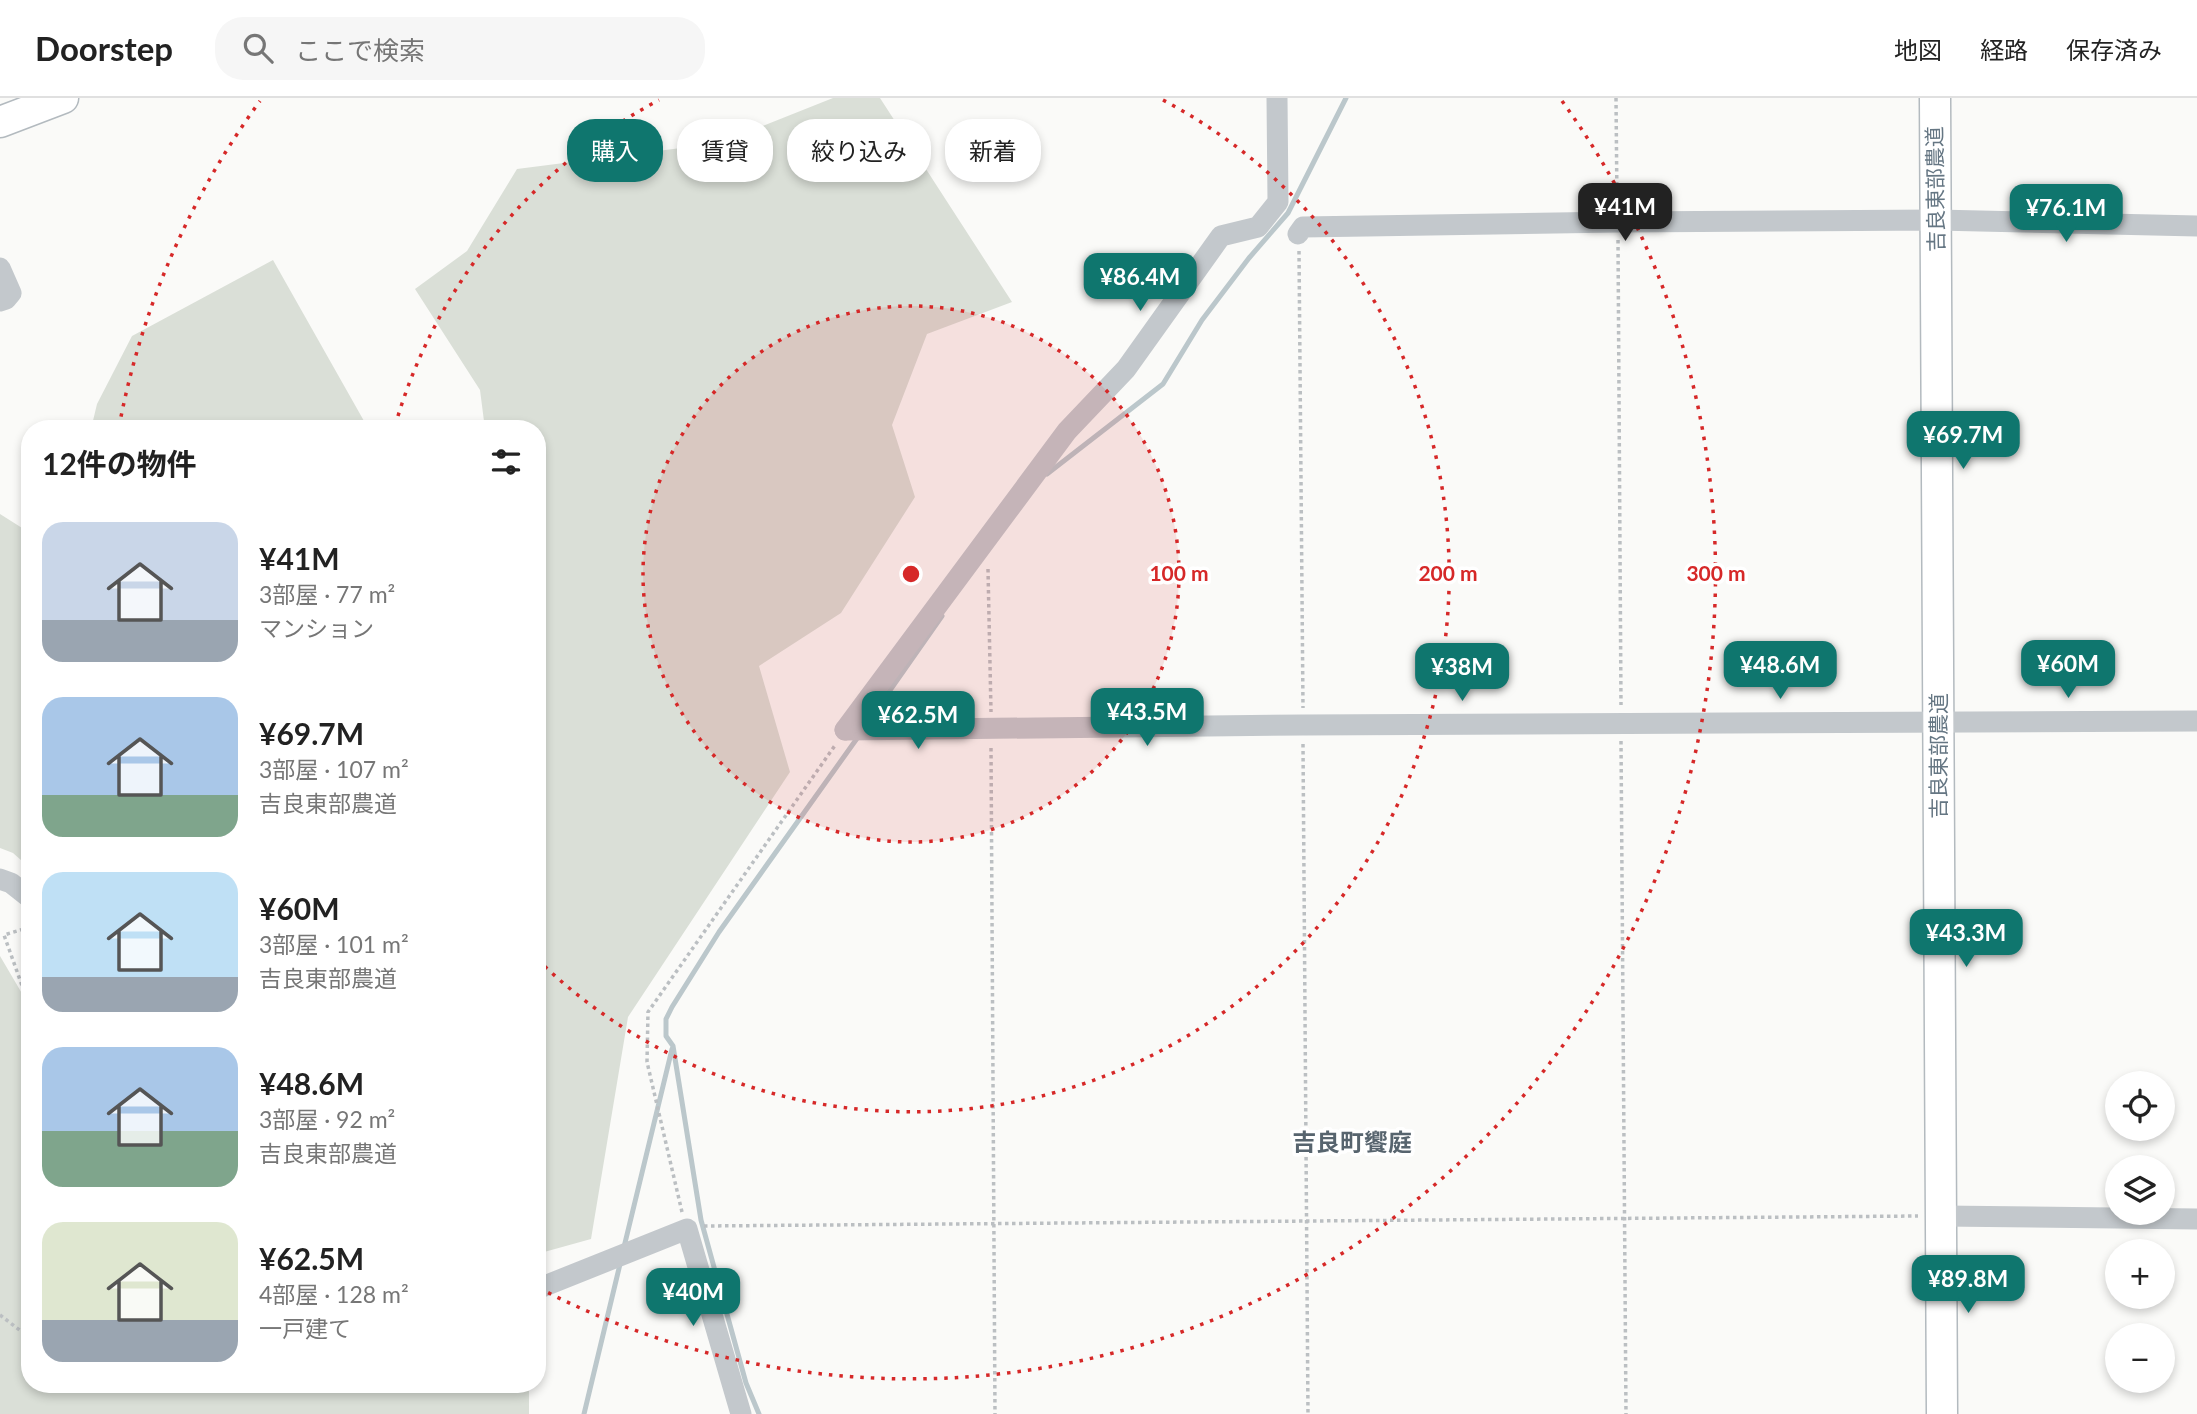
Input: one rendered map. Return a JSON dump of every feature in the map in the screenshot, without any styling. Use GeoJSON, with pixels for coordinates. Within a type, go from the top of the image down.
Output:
{"type":"FeatureCollection","features":[{"type":"Feature","properties":{"kind":"street"},"geometry":{"type":"LineString","coordinates":[[0,122],[63,98]]}},
{"type":"Feature","properties":{"kind":"street"},"geometry":{"type":"LineString","coordinates":[[845,730],[1068,431],[1126,369],[1221,236],[1258,227],[1278,202],[1277,98]]}},
{"type":"Feature","properties":{"kind":"street","name":"吉良東部農道"},"geometry":{"type":"LineString","coordinates":[[1935,98],[1942,1414]]}},
{"type":"Feature","properties":{"kind":"street"},"geometry":{"type":"LineString","coordinates":[[1298,234],[1303,227],[1618,222],[1937,220],[2197,226]]}},
{"type":"Feature","properties":{"kind":"street"},"geometry":{"type":"LineString","coordinates":[[0,268],[11,293],[0,302]]}},
{"type":"Feature","properties":{"kind":"street"},"geometry":{"type":"LineString","coordinates":[[845,730],[2197,721]]}},
{"type":"Feature","properties":{"kind":"street"},"geometry":{"type":"LineString","coordinates":[[0,879],[21,891]]}},
{"type":"Feature","properties":{"kind":"street"},"geometry":{"type":"LineString","coordinates":[[1942,1216],[2197,1219]]}},
{"type":"Feature","properties":{"kind":"street"},"geometry":{"type":"LineString","coordinates":[[546,1285],[687,1229],[741,1414]]}},
{"type":"Feature","properties":{"kind":"path"},"geometry":{"type":"LineString","coordinates":[[1616,98],[1626,1414]]}},
{"type":"Feature","properties":{"kind":"path"},"geometry":{"type":"LineString","coordinates":[[1298,234],[1308,1414]]}},
{"type":"Feature","properties":{"kind":"path"},"geometry":{"type":"LineString","coordinates":[[988,536],[995,1414]]}},
{"type":"Feature","properties":{"kind":"path"},"geometry":{"type":"LineString","coordinates":[[845,730],[648,1012],[647,1062],[687,1229],[709,1226],[993,1223],[1942,1216]]}},
{"type":"Feature","properties":{"kind":"path"},"geometry":{"type":"LineString","coordinates":[[21,929],[4,935],[21,982]]}},
{"type":"Feature","properties":{"kind":"path"},"geometry":{"type":"LineString","coordinates":[[0,1315],[21,1331]]}},
{"type":"Feature","properties":{"kind":"shaded area"},"geometry":{"type":"Polygon","coordinates":[[[833,98],[880,98],[894,119],[787,119],[787,182],[931,182],[931,177],[1012,302],[927,334],[892,425],[915,497],[841,613],[759,666],[790,772],[628,1017],[591,1239],[546,1252],[546,420],[484,420],[480,390],[415,289],[467,251],[517,169],[567,163],[567,182],[663,182],[663,150],[677,149],[677,182],[773,182],[773,122],[833,98]]]}},
{"type":"Feature","properties":{"kind":"shaded area"},"geometry":{"type":"Polygon","coordinates":[[[273,260],[363,420],[93,420],[97,404],[132,336],[273,260]]]}},
{"type":"Feature","properties":{"kind":"shaded area"},"geometry":{"type":"Polygon","coordinates":[[[0,514],[21,527],[21,860],[13,853],[0,848],[0,514]]]}},
{"type":"Feature","properties":{"kind":"shaded area"},"geometry":{"type":"Polygon","coordinates":[[[0,956],[21,992],[21,1393],[529,1393],[529,1414],[0,1414],[0,956]]]}},
{"type":"Feature","properties":{"kind":"waterway"},"geometry":{"type":"LineString","coordinates":[[1047,474],[1163,384],[1202,320],[1249,258],[1288,213],[1346,98]]}},
{"type":"Feature","properties":{"kind":"waterway"},"geometry":{"type":"LineString","coordinates":[[867,723],[942,616]]}},
{"type":"Feature","properties":{"kind":"waterway"},"geometry":{"type":"LineString","coordinates":[[759,1414],[746,1383],[701,1220],[673,1046],[666,1036],[666,1019],[719,932],[858,737]]}},
{"type":"Feature","properties":{"kind":"waterway"},"geometry":{"type":"LineString","coordinates":[[624,1247],[672,1049]]}},
{"type":"Feature","properties":{"kind":"waterway"},"geometry":{"type":"LineString","coordinates":[[584,1414],[621,1260]]}},
{"type":"Feature","properties":{"kind":"district","name":"吉良町饗庭"},"geometry":{"type":"Point","coordinates":[1352,1143]}}]}
